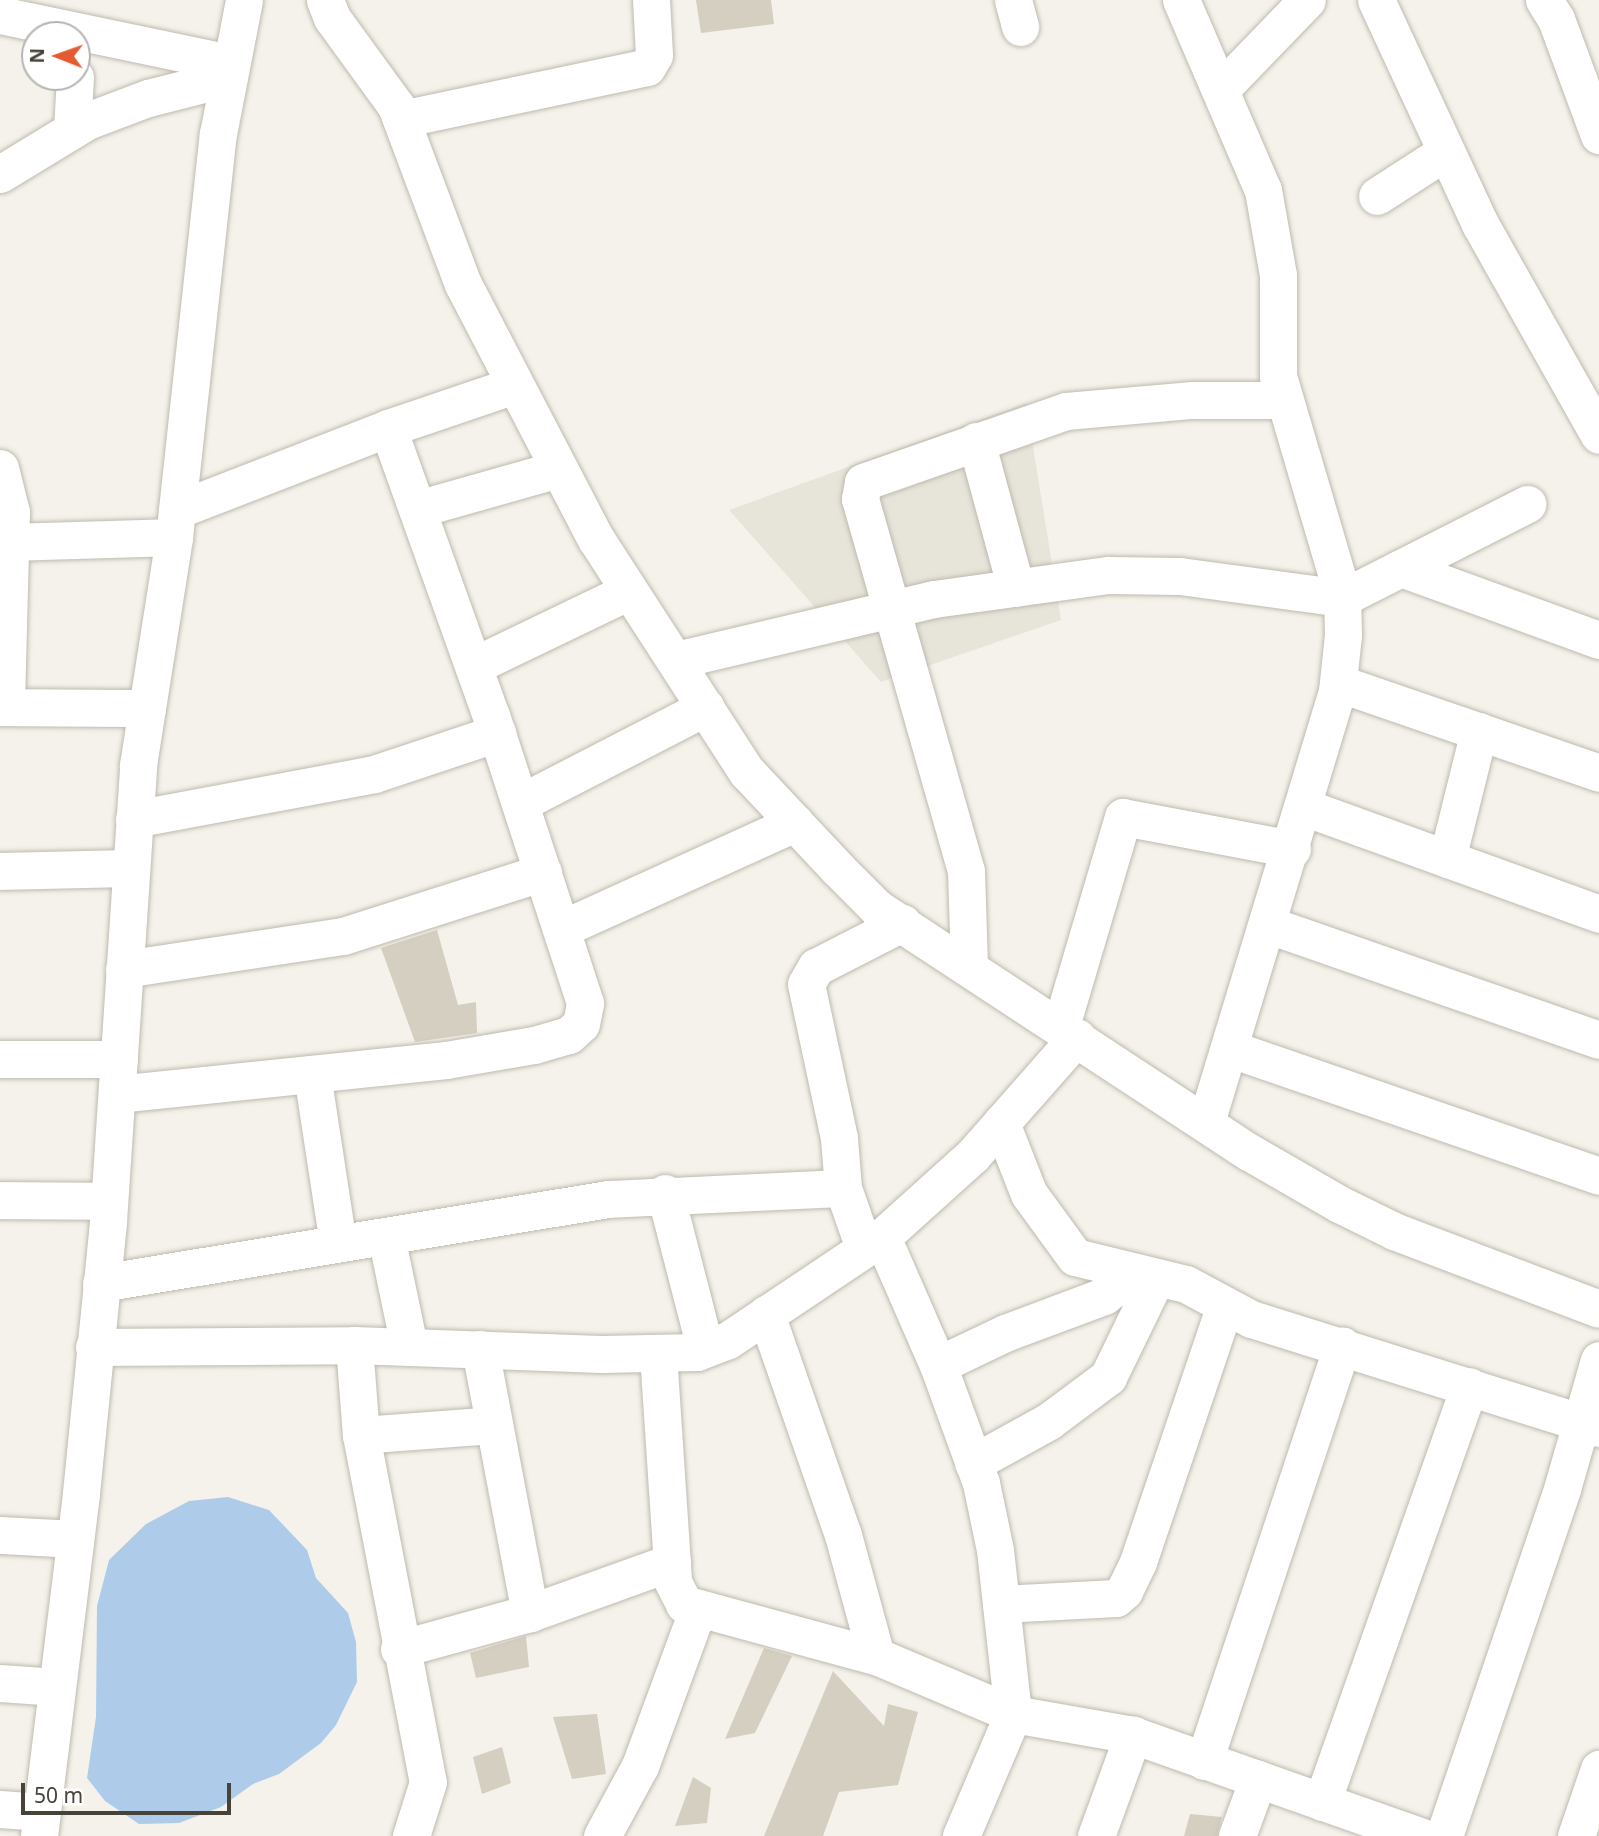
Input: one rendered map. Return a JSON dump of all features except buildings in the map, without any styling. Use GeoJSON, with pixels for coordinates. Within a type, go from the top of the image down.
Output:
{"type":"FeatureCollection","features":[{"type":"Feature","properties":{"kind":"street"},"geometry":{"type":"LineString","coordinates":[[0,1809],[40,1824],[75,1539],[109,1201],[134,819],[147,708],[175,524],[228,70],[244,0]]}},
{"type":"Feature","properties":{"kind":"street"},"geometry":{"type":"LineString","coordinates":[[325,0],[332,18],[401,119],[463,284],[558,470],[629,591],[747,772],[877,908],[1206,1122],[1339,1204],[1394,1231],[1599,1308]]}},
{"type":"Feature","properties":{"kind":"street"},"geometry":{"type":"LineString","coordinates":[[401,119],[647,67],[654,55],[651,0]]}},
{"type":"Feature","properties":{"kind":"street"},"geometry":{"type":"LineString","coordinates":[[1181,0],[1222,88],[1263,190],[1278,275],[1279,376],[1342,598],[1338,682],[1292,849],[1206,1122]]}},
{"type":"Feature","properties":{"kind":"street"},"geometry":{"type":"LineString","coordinates":[[1222,88],[1307,0]]}},
{"type":"Feature","properties":{"kind":"street"},"geometry":{"type":"LineString","coordinates":[[1376,0],[1445,152],[1518,298],[1599,435]]}},
{"type":"Feature","properties":{"kind":"street"},"geometry":{"type":"LineString","coordinates":[[1544,0],[1556,19],[1599,135]]}},
{"type":"Feature","properties":{"kind":"street"},"geometry":{"type":"LineString","coordinates":[[0,15],[51,21]]}},
{"type":"Feature","properties":{"kind":"street"},"geometry":{"type":"LineString","coordinates":[[91,28],[228,70]]}},
{"type":"Feature","properties":{"kind":"street"},"geometry":{"type":"LineString","coordinates":[[0,174],[72,129],[148,98],[228,70]]}},
{"type":"Feature","properties":{"kind":"street"},"geometry":{"type":"LineString","coordinates":[[72,129],[74,91]]}},
{"type":"Feature","properties":{"kind":"street"},"geometry":{"type":"LineString","coordinates":[[1377,196],[1445,152]]}},
{"type":"Feature","properties":{"kind":"street"},"geometry":{"type":"LineString","coordinates":[[10,542],[175,524],[388,428],[514,385]]}},
{"type":"Feature","properties":{"kind":"street"},"geometry":{"type":"LineString","coordinates":[[969,967],[966,872],[860,499],[863,482],[1066,411],[1100,406],[1284,400]]}},
{"type":"Feature","properties":{"kind":"street"},"geometry":{"type":"LineString","coordinates":[[0,1059],[118,1077],[312,1074],[446,1060],[569,1035],[581,1024],[586,1003],[496,733],[388,428]]}},
{"type":"Feature","properties":{"kind":"street"},"geometry":{"type":"LineString","coordinates":[[976,441],[1016,587]]}},
{"type":"Feature","properties":{"kind":"street"},"geometry":{"type":"LineString","coordinates":[[0,468],[11,512],[3,707],[147,708]]}},
{"type":"Feature","properties":{"kind":"street"},"geometry":{"type":"LineString","coordinates":[[417,509],[558,470]]}},
{"type":"Feature","properties":{"kind":"street"},"geometry":{"type":"LineString","coordinates":[[676,660],[893,608],[1108,575],[1180,576],[1342,598],[1527,504]]}},
{"type":"Feature","properties":{"kind":"street"},"geometry":{"type":"LineString","coordinates":[[1401,568],[1599,640]]}},
{"type":"Feature","properties":{"kind":"street"},"geometry":{"type":"LineString","coordinates":[[472,666],[629,591]]}},
{"type":"Feature","properties":{"kind":"street"},"geometry":{"type":"LineString","coordinates":[[1338,682],[1599,773]]}},
{"type":"Feature","properties":{"kind":"street"},"geometry":{"type":"LineString","coordinates":[[520,803],[706,707]]}},
{"type":"Feature","properties":{"kind":"street"},"geometry":{"type":"LineString","coordinates":[[1447,859],[1479,731]]}},
{"type":"Feature","properties":{"kind":"street"},"geometry":{"type":"LineString","coordinates":[[134,819],[374,774],[496,733]]}},
{"type":"Feature","properties":{"kind":"street"},"geometry":{"type":"LineString","coordinates":[[1304,807],[1599,914]]}},
{"type":"Feature","properties":{"kind":"street"},"geometry":{"type":"LineString","coordinates":[[94,1347],[354,1345],[658,1354],[705,1348],[766,1314],[873,1243],[1001,1123],[1069,1032],[1123,817],[1292,849]]}},
{"type":"Feature","properties":{"kind":"street"},"geometry":{"type":"LineString","coordinates":[[561,929],[796,823]]}},
{"type":"Feature","properties":{"kind":"street"},"geometry":{"type":"LineString","coordinates":[[0,871],[131,868]]}},
{"type":"Feature","properties":{"kind":"street"},"geometry":{"type":"LineString","coordinates":[[124,969],[344,936],[542,872]]}},
{"type":"Feature","properties":{"kind":"street"},"geometry":{"type":"LineString","coordinates":[[902,923],[808,975],[807,996],[839,1138],[843,1188],[938,1365],[973,1463],[995,1550],[1013,1714],[961,1836]]}},
{"type":"Feature","properties":{"kind":"street"},"geometry":{"type":"LineString","coordinates":[[1269,925],[1599,1040]]}},
{"type":"Feature","properties":{"kind":"street"},"geometry":{"type":"LineString","coordinates":[[1231,1049],[1599,1176]]}},
{"type":"Feature","properties":{"kind":"street"},"geometry":{"type":"LineString","coordinates":[[312,1074],[338,1243]]}},
{"type":"Feature","properties":{"kind":"street"},"geometry":{"type":"LineString","coordinates":[[1001,1123],[1029,1194],[1058,1238],[1075,1257],[1144,1276],[1186,1284],[1224,1307],[1590,1425]]}},
{"type":"Feature","properties":{"kind":"street"},"geometry":{"type":"LineString","coordinates":[[101,1283],[338,1243],[665,1193],[843,1188]]}},
{"type":"Feature","properties":{"kind":"street"},"geometry":{"type":"LineString","coordinates":[[665,1193],[705,1348]]}},
{"type":"Feature","properties":{"kind":"street"},"geometry":{"type":"LineString","coordinates":[[0,1200],[109,1201]]}},
{"type":"Feature","properties":{"kind":"street"},"geometry":{"type":"LineString","coordinates":[[386,1236],[410,1346]]}},
{"type":"Feature","properties":{"kind":"street"},"geometry":{"type":"LineString","coordinates":[[938,1365],[1005,1333],[1104,1296],[1144,1276]]}},
{"type":"Feature","properties":{"kind":"street"},"geometry":{"type":"LineString","coordinates":[[973,1463],[1049,1421],[1108,1377],[1144,1276]]}},
{"type":"Feature","properties":{"kind":"street"},"geometry":{"type":"LineString","coordinates":[[1001,1604],[1115,1598],[1124,1591],[1138,1562],[1224,1307]]}},
{"type":"Feature","properties":{"kind":"street"},"geometry":{"type":"LineString","coordinates":[[766,1314],[843,1535],[876,1656]]}},
{"type":"Feature","properties":{"kind":"street"},"geometry":{"type":"LineString","coordinates":[[354,1345],[361,1435],[400,1649],[424,1744],[428,1782],[411,1836]]}},
{"type":"Feature","properties":{"kind":"street"},"geometry":{"type":"LineString","coordinates":[[1205,1761],[1342,1345]]}},
{"type":"Feature","properties":{"kind":"street"},"geometry":{"type":"LineString","coordinates":[[480,1349],[530,1613]]}},
{"type":"Feature","properties":{"kind":"street"},"geometry":{"type":"LineString","coordinates":[[658,1354],[672,1562],[678,1599],[698,1608],[876,1656],[1013,1714],[1133,1735],[1322,1802],[1375,1828],[1420,1836]]}},
{"type":"Feature","properties":{"kind":"street"},"geometry":{"type":"LineString","coordinates":[[1444,1836],[1590,1425],[1599,1360]]}},
{"type":"Feature","properties":{"kind":"street"},"geometry":{"type":"LineString","coordinates":[[1322,1802],[1469,1386]]}},
{"type":"Feature","properties":{"kind":"street"},"geometry":{"type":"LineString","coordinates":[[361,1435],[494,1425]]}},
{"type":"Feature","properties":{"kind":"street"},"geometry":{"type":"LineString","coordinates":[[0,1535],[75,1539]]}},
{"type":"Feature","properties":{"kind":"street"},"geometry":{"type":"LineString","coordinates":[[400,1649],[530,1613],[672,1562]]}},
{"type":"Feature","properties":{"kind":"street"},"geometry":{"type":"LineString","coordinates":[[602,1836],[640,1766],[698,1608]]}},
{"type":"Feature","properties":{"kind":"street"},"geometry":{"type":"LineString","coordinates":[[0,1684],[57,1687]]}},
{"type":"Feature","properties":{"kind":"street"},"geometry":{"type":"LineString","coordinates":[[1096,1836],[1133,1735]]}},
{"type":"Feature","properties":{"kind":"street"},"geometry":{"type":"LineString","coordinates":[[1576,1836],[1599,1769]]}},
{"type":"Feature","properties":{"kind":"street"},"geometry":{"type":"LineString","coordinates":[[1237,1836],[1258,1779]]}},
{"type":"Feature","properties":{"kind":"shaded area"},"geometry":{"type":"Polygon","coordinates":[[[1026,403],[1061,620],[881,682],[729,510],[1026,403]]]}},
{"type":"Feature","properties":{"kind":"water"},"geometry":{"type":"Polygon","coordinates":[[[228,1497],[269,1510],[307,1550],[316,1578],[348,1613],[356,1642],[357,1682],[336,1725],[321,1743],[279,1774],[253,1784],[221,1807],[179,1823],[139,1824],[105,1801],[87,1778],[96,1717],[97,1606],[109,1560],[146,1524],[189,1501],[228,1497]]]}}]}
